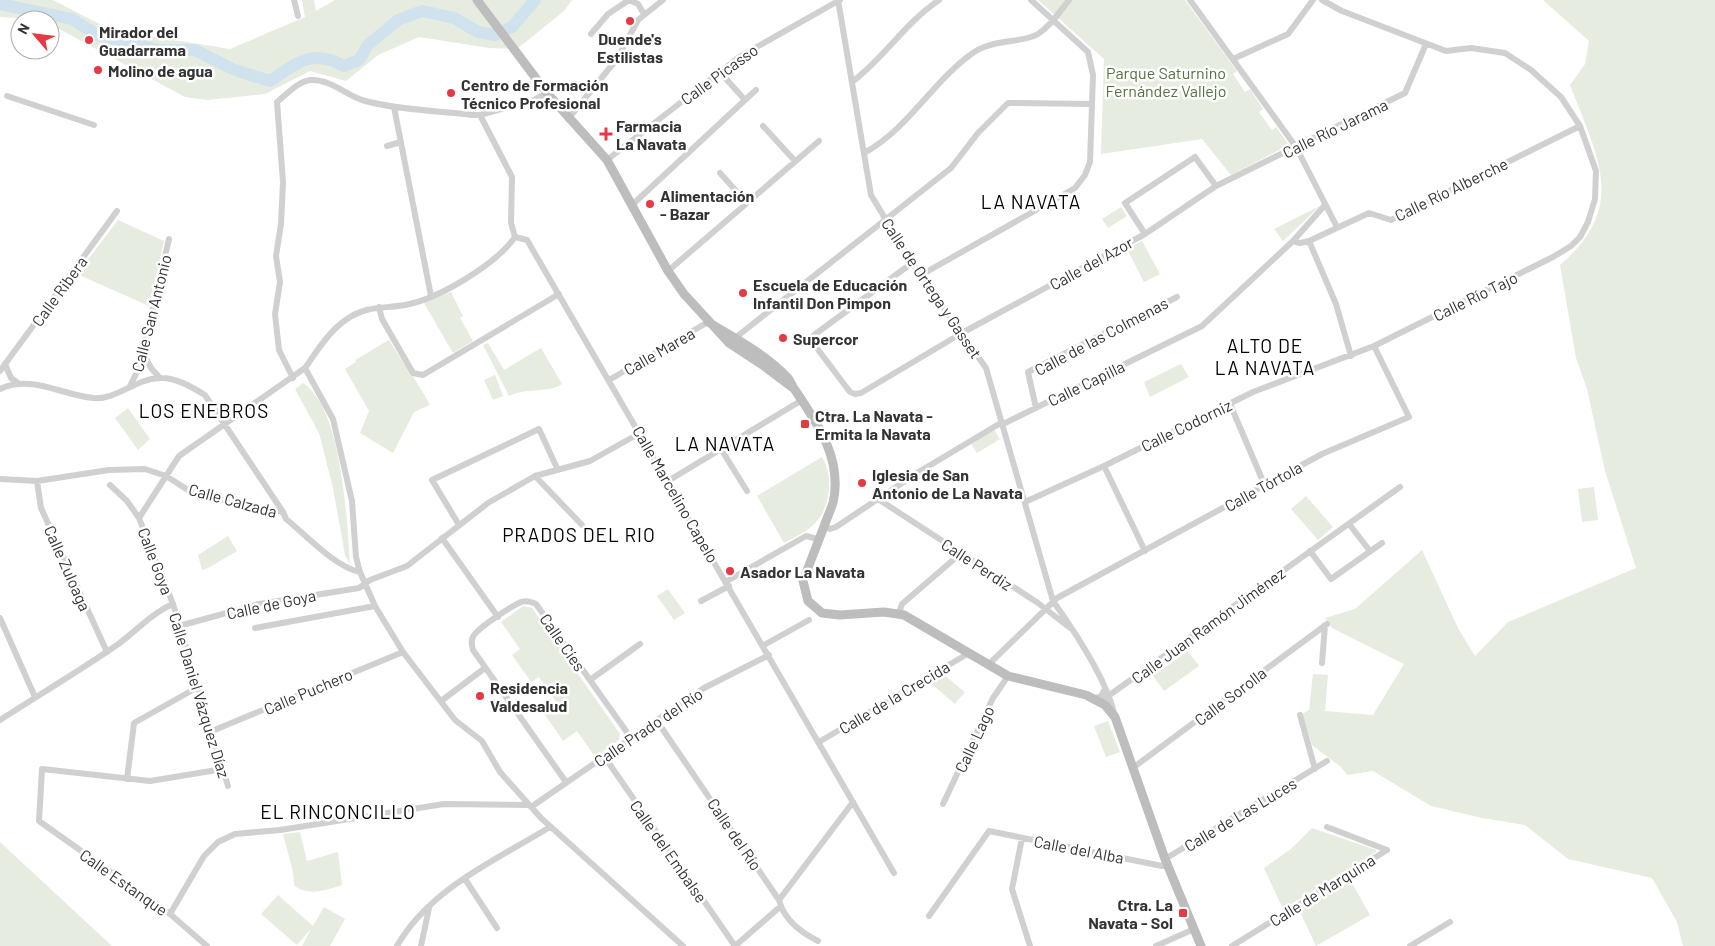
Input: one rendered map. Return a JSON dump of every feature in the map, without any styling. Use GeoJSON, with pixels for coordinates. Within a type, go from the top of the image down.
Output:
{"type":"FeatureCollection","features":[{"type":"Feature","properties":{"kind":"main road"},"geometry":{"type":"LineString","coordinates":[[477,0],[568,120],[607,160],[668,272],[684,294],[718,333],[793,388],[802,400],[826,443],[835,475],[836,491],[803,581],[805,597],[814,608],[831,615],[875,612],[898,613],[917,621],[1008,676],[1026,682],[1078,692],[1103,700],[1115,717],[1167,862],[1201,946]]}},
{"type":"Feature","properties":{"kind":"main road"},"geometry":{"type":"LineString","coordinates":[[708,322],[774,364],[790,379],[793,388]]}},
{"type":"Feature","properties":{"kind":"main road"},"geometry":{"type":"LineString","coordinates":[[718,333],[735,338]]}},
{"type":"Feature","properties":{"kind":"main road"},"geometry":{"type":"LineString","coordinates":[[735,338],[735,342],[756,356],[762,364],[790,379]]}},
{"type":"Feature","properties":{"kind":"street"},"geometry":{"type":"LineString","coordinates":[[294,0],[298,16]]}},
{"type":"Feature","properties":{"kind":"street"},"geometry":{"type":"LineString","coordinates":[[592,34],[608,14],[629,0],[638,4],[644,14]]}},
{"type":"Feature","properties":{"kind":"street"},"geometry":{"type":"LineString","coordinates":[[568,120],[617,59],[638,20],[663,0]]}},
{"type":"Feature","properties":{"kind":"street","name":"Calle de Ortega y Gasset"},"geometry":{"type":"LineString","coordinates":[[839,0],[871,195],[912,263],[986,368],[1053,601]]}},
{"type":"Feature","properties":{"kind":"street","name":"Calle Picasso"},"geometry":{"type":"LineString","coordinates":[[607,160],[739,57],[839,0]]}},
{"type":"Feature","properties":{"kind":"street"},"geometry":{"type":"LineString","coordinates":[[852,82],[866,72],[899,34],[939,0]]}},
{"type":"Feature","properties":{"kind":"street"},"geometry":{"type":"LineString","coordinates":[[921,275],[1075,188],[1085,175],[1090,162],[1093,75],[1088,52],[1031,0]]}},
{"type":"Feature","properties":{"kind":"street"},"geometry":{"type":"LineString","coordinates":[[864,153],[902,126],[953,68],[972,53],[992,44],[1036,35],[1053,20],[1069,0]]}},
{"type":"Feature","properties":{"kind":"street"},"geometry":{"type":"LineString","coordinates":[[1190,0],[1296,147],[1337,227]]}},
{"type":"Feature","properties":{"kind":"street"},"geometry":{"type":"LineString","coordinates":[[1233,59],[1288,34],[1313,0]]}},
{"type":"Feature","properties":{"kind":"street","name":"Calle Río Tajo"},"geometry":{"type":"LineString","coordinates":[[1322,0],[1342,11],[1446,51],[1471,48],[1504,53],[1531,70],[1561,97],[1580,126],[1596,171],[1596,199],[1588,222],[1580,237],[1571,246],[1553,257],[1374,346],[1350,356]]}},
{"type":"Feature","properties":{"kind":"street","name":"Calle Río Jarama"},"geometry":{"type":"LineString","coordinates":[[1216,186],[1405,93],[1426,44]]}},
{"type":"Feature","properties":{"kind":"street"},"geometry":{"type":"LineString","coordinates":[[719,71],[745,100]]}},
{"type":"Feature","properties":{"kind":"street"},"geometry":{"type":"LineString","coordinates":[[293,378],[279,350],[275,314],[280,282],[276,256],[281,224],[283,182],[277,102],[302,83],[311,80],[324,81],[363,101],[394,107],[480,115],[534,100],[547,93]]}},
{"type":"Feature","properties":{"kind":"street"},"geometry":{"type":"LineString","coordinates":[[632,205],[756,90]]}},
{"type":"Feature","properties":{"kind":"street"},"geometry":{"type":"LineString","coordinates":[[7,96],[94,125]]}},
{"type":"Feature","properties":{"kind":"street"},"geometry":{"type":"LineString","coordinates":[[735,338],[885,218],[951,168],[978,133],[1008,103],[1092,104]]}},
{"type":"Feature","properties":{"kind":"street"},"geometry":{"type":"LineString","coordinates":[[394,107],[430,296]]}},
{"type":"Feature","properties":{"kind":"street"},"geometry":{"type":"LineString","coordinates":[[480,115],[512,177],[510,223],[515,237]]}},
{"type":"Feature","properties":{"kind":"street"},"geometry":{"type":"LineString","coordinates":[[763,126],[795,161]]}},
{"type":"Feature","properties":{"kind":"street","name":"Calle Río Alberche"},"geometry":{"type":"LineString","coordinates":[[1292,241],[1300,243],[1309,241],[1369,213],[1391,220],[1580,126]]}},
{"type":"Feature","properties":{"kind":"street"},"geometry":{"type":"LineString","coordinates":[[668,272],[818,141]]}},
{"type":"Feature","properties":{"kind":"street"},"geometry":{"type":"LineString","coordinates":[[387,146],[401,142]]}},
{"type":"Feature","properties":{"kind":"street"},"geometry":{"type":"LineString","coordinates":[[1145,234],[1125,203],[1195,157],[1216,186]]}},
{"type":"Feature","properties":{"kind":"street"},"geometry":{"type":"LineString","coordinates":[[720,173],[747,203]]}},
{"type":"Feature","properties":{"kind":"street","name":"Calle del Azor"},"geometry":{"type":"LineString","coordinates":[[912,263],[814,335],[813,343],[850,392],[855,394],[861,393],[962,333],[1145,234],[1216,186]]}},
{"type":"Feature","properties":{"kind":"street","name":"Calle Capilla"},"geometry":{"type":"LineString","coordinates":[[824,526],[830,529],[836,528],[878,499],[991,429],[1202,326],[1292,241],[1325,205]]}},
{"type":"Feature","properties":{"kind":"street","name":"Calle Ribera"},"geometry":{"type":"LineString","coordinates":[[0,371],[117,211]]}},
{"type":"Feature","properties":{"kind":"street","name":"Calle Goya"},"geometry":{"type":"LineString","coordinates":[[139,518],[179,456],[224,423],[293,378],[305,368],[333,330],[340,324],[366,308],[406,305],[430,296],[458,282],[506,249],[515,237]]}},
{"type":"Feature","properties":{"kind":"street","name":"Calle Marcelino Capelo"},"geometry":{"type":"LineString","coordinates":[[515,237],[527,240],[764,645],[894,873]]}},
{"type":"Feature","properties":{"kind":"street","name":"Calle San Antonio"},"geometry":{"type":"LineString","coordinates":[[130,386],[135,378],[143,353],[169,239]]}},
{"type":"Feature","properties":{"kind":"street"},"geometry":{"type":"LineString","coordinates":[[1309,241],[1336,304],[1350,356]]}},
{"type":"Feature","properties":{"kind":"street"},"geometry":{"type":"LineString","coordinates":[[379,307],[382,319],[413,372],[423,375],[559,294]]}},
{"type":"Feature","properties":{"kind":"street","name":"Calle de las Colmenas"},"geometry":{"type":"LineString","coordinates":[[1036,408],[1028,372],[1177,297]]}},
{"type":"Feature","properties":{"kind":"street","name":"Calle Marea"},"geometry":{"type":"LineString","coordinates":[[610,380],[708,322]]}},
{"type":"Feature","properties":{"kind":"street","name":"Calle Tórtola"},"geometry":{"type":"LineString","coordinates":[[1053,601],[1322,454],[1409,417],[1374,346]]}},
{"type":"Feature","properties":{"kind":"street"},"geometry":{"type":"LineString","coordinates":[[143,353],[151,368],[160,378]]}},
{"type":"Feature","properties":{"kind":"street","name":"Calle Codorniz"},"geometry":{"type":"LineString","coordinates":[[1025,502],[1104,466],[1253,392],[1350,356]]}},
{"type":"Feature","properties":{"kind":"street"},"geometry":{"type":"LineString","coordinates":[[5,364],[11,378],[18,383]]}},
{"type":"Feature","properties":{"kind":"street"},"geometry":{"type":"LineString","coordinates":[[305,368],[333,419],[352,501],[356,557],[364,584],[403,652],[455,720],[482,741],[500,772],[550,827],[684,946]]}},
{"type":"Feature","properties":{"kind":"street"},"geometry":{"type":"LineString","coordinates":[[0,389],[18,383],[33,384],[95,398],[120,392],[130,386],[160,378],[190,386],[205,395],[283,512]]}},
{"type":"Feature","properties":{"kind":"street"},"geometry":{"type":"LineString","coordinates":[[668,481],[802,400]]}},
{"type":"Feature","properties":{"kind":"street"},"geometry":{"type":"LineString","coordinates":[[1230,404],[1265,486]]}},
{"type":"Feature","properties":{"kind":"street"},"geometry":{"type":"LineString","coordinates":[[458,525],[432,480],[539,429],[557,468]]}},
{"type":"Feature","properties":{"kind":"street","name":"Calle de Goya"},"geometry":{"type":"LineString","coordinates":[[179,626],[259,604],[359,588],[364,584],[407,566],[488,503],[535,476],[557,468],[590,461],[640,433]]}},
{"type":"Feature","properties":{"kind":"street"},"geometry":{"type":"LineString","coordinates":[[721,449],[747,491]]}},
{"type":"Feature","properties":{"kind":"street"},"geometry":{"type":"LineString","coordinates":[[1104,466],[1145,551]]}},
{"type":"Feature","properties":{"kind":"street","name":"Calle Calzada"},"geometry":{"type":"LineString","coordinates":[[0,479],[37,481],[109,470],[145,469],[166,476],[188,490],[241,505],[283,512],[286,518],[333,558],[349,570],[360,572]]}},
{"type":"Feature","properties":{"kind":"street"},"geometry":{"type":"LineString","coordinates":[[535,476],[582,526]]}},
{"type":"Feature","properties":{"kind":"street","name":"Calle Zuloaga"},"geometry":{"type":"LineString","coordinates":[[37,481],[42,508],[107,652]]}},
{"type":"Feature","properties":{"kind":"street","name":"Calle Goya"},"geometry":{"type":"LineString","coordinates":[[110,485],[127,501],[139,518],[173,604]]}},
{"type":"Feature","properties":{"kind":"street","name":"Calle Juan Ramón Jiménez"},"geometry":{"type":"LineString","coordinates":[[1103,700],[1400,486]]}},
{"type":"Feature","properties":{"kind":"street","name":"Calle Perdiz"},"geometry":{"type":"LineString","coordinates":[[878,499],[1046,609],[1075,632]]}},
{"type":"Feature","properties":{"kind":"street"},"geometry":{"type":"LineString","coordinates":[[1349,524],[1370,551]]}},
{"type":"Feature","properties":{"kind":"street"},"geometry":{"type":"LineString","coordinates":[[702,601],[806,536],[818,539]]}},
{"type":"Feature","properties":{"kind":"street"},"geometry":{"type":"LineString","coordinates":[[442,538],[498,617]]}},
{"type":"Feature","properties":{"kind":"street"},"geometry":{"type":"LineString","coordinates":[[1310,551],[1331,579],[1382,543]]}},
{"type":"Feature","properties":{"kind":"street"},"geometry":{"type":"LineString","coordinates":[[898,613],[902,604],[960,554]]}},
{"type":"Feature","properties":{"kind":"street","name":"Calle Cíes"},"geometry":{"type":"LineString","coordinates":[[566,782],[485,668],[471,643],[474,635],[498,617],[521,602],[528,601],[536,604],[631,738]]}},
{"type":"Feature","properties":{"kind":"street"},"geometry":{"type":"LineString","coordinates":[[988,665],[1053,601]]}},
{"type":"Feature","properties":{"kind":"street","name":"Calle Perdiz"},"geometry":{"type":"LineString","coordinates":[[1053,601],[1075,632],[1105,689],[1103,700]]}},
{"type":"Feature","properties":{"kind":"street"},"geometry":{"type":"LineString","coordinates":[[0,720],[107,652],[162,609],[173,604]]}},
{"type":"Feature","properties":{"kind":"street","name":"Calle Daniel Vázquez Díaz"},"geometry":{"type":"LineString","coordinates":[[173,604],[228,786]]}},
{"type":"Feature","properties":{"kind":"street"},"geometry":{"type":"LineString","coordinates":[[255,628],[375,606]]}},
{"type":"Feature","properties":{"kind":"street"},"geometry":{"type":"LineString","coordinates":[[0,618],[35,697]]}},
{"type":"Feature","properties":{"kind":"street"},"geometry":{"type":"LineString","coordinates":[[764,645],[809,620]]}},
{"type":"Feature","properties":{"kind":"street","name":"Calle Sorolla"},"geometry":{"type":"LineString","coordinates":[[1134,767],[1326,625],[1322,663]]}},
{"type":"Feature","properties":{"kind":"street"},"geometry":{"type":"LineString","coordinates":[[590,680],[640,644]]}},
{"type":"Feature","properties":{"kind":"street","name":"Calle Puchero"},"geometry":{"type":"LineString","coordinates":[[212,730],[403,652]]}},
{"type":"Feature","properties":{"kind":"street","name":"Calle de la Crecida"},"geometry":{"type":"LineString","coordinates":[[819,742],[969,653]]}},
{"type":"Feature","properties":{"kind":"street","name":"Calle Prado del Río"},"geometry":{"type":"LineString","coordinates":[[530,806],[704,688],[769,655]]}},
{"type":"Feature","properties":{"kind":"street"},"geometry":{"type":"LineString","coordinates":[[441,701],[485,668]]}},
{"type":"Feature","properties":{"kind":"street","name":"Calle Lago"},"geometry":{"type":"LineString","coordinates":[[943,804],[993,698],[1008,676]]}},
{"type":"Feature","properties":{"kind":"street"},"geometry":{"type":"LineString","coordinates":[[198,687],[134,722],[127,779],[150,781],[223,769]]}},
{"type":"Feature","properties":{"kind":"street"},"geometry":{"type":"LineString","coordinates":[[1103,700],[1101,696],[1105,689]]}},
{"type":"Feature","properties":{"kind":"street","name":"Calle de Las Luces"},"geometry":{"type":"LineString","coordinates":[[1300,715],[1315,769]]}},
{"type":"Feature","properties":{"kind":"street","name":"Calle del Río"},"geometry":{"type":"LineString","coordinates":[[657,720],[798,931],[818,941]]}},
{"type":"Feature","properties":{"kind":"street","name":"Calle del Embalse"},"geometry":{"type":"LineString","coordinates":[[604,756],[735,946]]}},
{"type":"Feature","properties":{"kind":"street","name":"Calle de Las Luces"},"geometry":{"type":"LineString","coordinates":[[1167,862],[1326,761]]}},
{"type":"Feature","properties":{"kind":"street","name":"Calle Estanque"},"geometry":{"type":"LineString","coordinates":[[127,779],[42,769],[39,821],[170,914],[207,946]]}},
{"type":"Feature","properties":{"kind":"street"},"geometry":{"type":"LineString","coordinates":[[735,946],[780,903],[853,802]]}},
{"type":"Feature","properties":{"kind":"street"},"geometry":{"type":"LineString","coordinates":[[170,914],[204,856],[218,842],[235,834],[280,830],[444,804],[530,806]]}},
{"type":"Feature","properties":{"kind":"street"},"geometry":{"type":"LineString","coordinates":[[397,946],[404,933],[437,897],[550,827]]}},
{"type":"Feature","properties":{"kind":"street","name":"Calle de Marquina"},"geometry":{"type":"LineString","coordinates":[[1232,946],[1387,850],[1327,827]]}},
{"type":"Feature","properties":{"kind":"street","name":"Calle del Alba"},"geometry":{"type":"LineString","coordinates":[[929,916],[989,831],[1162,866],[1167,862]]}},
{"type":"Feature","properties":{"kind":"street"},"geometry":{"type":"LineString","coordinates":[[1022,838],[1012,889],[1030,946]]}},
{"type":"Feature","properties":{"kind":"street"},"geometry":{"type":"LineString","coordinates":[[465,879],[497,928]]}},
{"type":"Feature","properties":{"kind":"street"},"geometry":{"type":"LineString","coordinates":[[421,946],[430,906]]}},
{"type":"Feature","properties":{"kind":"street"},"geometry":{"type":"LineString","coordinates":[[1412,946],[1450,922]]}},
{"type":"Feature","properties":{"kind":"street"},"geometry":{"type":"LineString","coordinates":[[1156,946],[1194,929]]}},
{"type":"Feature","properties":{"kind":"green space"},"geometry":{"type":"Polygon","coordinates":[[[0,0],[53,0],[111,30],[230,49],[305,17],[302,0],[314,0],[316,11],[335,0],[572,0],[564,11],[517,49],[489,48],[419,37],[378,55],[346,81],[310,71],[265,94],[207,100],[185,97],[60,29],[60,10],[10,10],[10,18],[0,17],[0,0]]]}},
{"type":"Feature","properties":{"kind":"green space","name":"Parque Saturnino Fernández Vallejo"},"geometry":{"type":"Polygon","coordinates":[[[1038,0],[1185,0],[1237,71],[1233,74],[1245,92],[1250,89],[1263,109],[1259,112],[1272,130],[1276,127],[1289,145],[1231,175],[1202,139],[1101,154],[1104,59],[1038,0]]]}},
{"type":"Feature","properties":{"kind":"green space"},"geometry":{"type":"Polygon","coordinates":[[[1543,0],[1715,0],[1715,946],[1683,946],[1677,922],[1652,878],[1568,859],[1525,825],[1482,818],[1431,806],[1373,771],[1347,775],[1341,767],[1312,745],[1302,714],[1309,710],[1313,674],[1328,675],[1325,711],[1373,715],[1404,664],[1332,628],[1325,618],[1355,609],[1422,550],[1458,628],[1475,656],[1508,622],[1636,568],[1605,471],[1587,389],[1576,358],[1560,265],[1581,243],[1594,222],[1601,201],[1601,180],[1597,158],[1570,85],[1585,64],[1589,41],[1543,0]]]}},
{"type":"Feature","properties":{"kind":"green space"},"geometry":{"type":"Polygon","coordinates":[[[1320,206],[1283,241],[1274,229],[1320,206]]]}},
{"type":"Feature","properties":{"kind":"green space"},"geometry":{"type":"Polygon","coordinates":[[[1121,207],[1127,216],[1108,228],[1102,219],[1121,207]]]}},
{"type":"Feature","properties":{"kind":"green space"},"geometry":{"type":"Polygon","coordinates":[[[118,220],[164,241],[149,306],[77,274],[118,220]]]}},
{"type":"Feature","properties":{"kind":"green space"},"geometry":{"type":"Polygon","coordinates":[[[1142,241],[1160,274],[1144,282],[1127,249],[1142,241]]]}},
{"type":"Feature","properties":{"kind":"green space"},"geometry":{"type":"Polygon","coordinates":[[[451,292],[463,316],[460,318],[473,341],[453,353],[424,303],[451,292]]]}},
{"type":"Feature","properties":{"kind":"green space"},"geometry":{"type":"Polygon","coordinates":[[[389,340],[430,405],[414,412],[393,453],[360,433],[369,411],[345,369],[356,362],[355,360],[389,340]]]}},
{"type":"Feature","properties":{"kind":"green space"},"geometry":{"type":"Polygon","coordinates":[[[488,343],[504,370],[541,348],[562,384],[550,389],[516,393],[509,396],[483,345],[488,343]]]}},
{"type":"Feature","properties":{"kind":"green space"},"geometry":{"type":"Polygon","coordinates":[[[1181,364],[1189,377],[1150,397],[1144,382],[1181,364]]]}},
{"type":"Feature","properties":{"kind":"green space"},"geometry":{"type":"Polygon","coordinates":[[[495,375],[503,396],[493,400],[484,380],[495,375]]]}},
{"type":"Feature","properties":{"kind":"green space"},"geometry":{"type":"Polygon","coordinates":[[[303,383],[316,396],[326,415],[334,440],[344,494],[350,565],[345,555],[333,488],[319,433],[295,389],[303,383]]]}},
{"type":"Feature","properties":{"kind":"green space"},"geometry":{"type":"Polygon","coordinates":[[[128,408],[150,439],[138,450],[115,418],[128,408]]]}},
{"type":"Feature","properties":{"kind":"green space"},"geometry":{"type":"Polygon","coordinates":[[[994,430],[1000,439],[977,453],[971,444],[994,430]]]}},
{"type":"Feature","properties":{"kind":"green space"},"geometry":{"type":"Polygon","coordinates":[[[822,457],[828,472],[829,489],[822,514],[814,525],[802,534],[784,543],[757,496],[822,457]]]}},
{"type":"Feature","properties":{"kind":"green space"},"geometry":{"type":"Polygon","coordinates":[[[1594,487],[1598,520],[1582,522],[1578,489],[1594,487]]]}},
{"type":"Feature","properties":{"kind":"green space"},"geometry":{"type":"Polygon","coordinates":[[[1306,496],[1333,527],[1318,540],[1291,509],[1306,496]]]}},
{"type":"Feature","properties":{"kind":"green space"},"geometry":{"type":"Polygon","coordinates":[[[228,536],[237,551],[202,570],[198,555],[228,536]]]}},
{"type":"Feature","properties":{"kind":"green space"},"geometry":{"type":"Polygon","coordinates":[[[668,589],[685,613],[674,620],[657,596],[668,589]]]}},
{"type":"Feature","properties":{"kind":"green space"},"geometry":{"type":"Polygon","coordinates":[[[523,606],[532,608],[620,734],[619,740],[595,757],[577,731],[563,741],[543,712],[557,703],[539,677],[531,682],[512,655],[520,649],[501,622],[523,606]]]}},
{"type":"Feature","properties":{"kind":"green space"},"geometry":{"type":"Polygon","coordinates":[[[1188,651],[1199,666],[1164,691],[1153,676],[1188,651]]]}},
{"type":"Feature","properties":{"kind":"green space"},"geometry":{"type":"Polygon","coordinates":[[[943,674],[965,692],[955,704],[929,682],[943,674]]]}},
{"type":"Feature","properties":{"kind":"green space"},"geometry":{"type":"Polygon","coordinates":[[[1108,721],[1120,752],[1106,757],[1094,726],[1108,721]]]}},
{"type":"Feature","properties":{"kind":"green space"},"geometry":{"type":"Polygon","coordinates":[[[1312,828],[1376,850],[1376,852],[1283,909],[1264,868],[1291,849],[1312,828]]]}},
{"type":"Feature","properties":{"kind":"green space"},"geometry":{"type":"Polygon","coordinates":[[[300,832],[307,861],[338,852],[342,885],[311,892],[299,889],[294,885],[293,872],[283,834],[300,832]]]}},
{"type":"Feature","properties":{"kind":"green space"},"geometry":{"type":"Polygon","coordinates":[[[0,842],[112,946],[0,946],[0,842]]]}},
{"type":"Feature","properties":{"kind":"green space"},"geometry":{"type":"Polygon","coordinates":[[[1349,878],[1370,915],[1316,946],[1299,910],[1349,878]]]}},
{"type":"Feature","properties":{"kind":"green space"},"geometry":{"type":"Polygon","coordinates":[[[278,895],[313,926],[324,907],[345,919],[330,946],[302,946],[311,929],[297,945],[261,914],[278,895]]]}},
{"type":"Feature","properties":{"kind":"waterway"},"geometry":{"type":"LineString","coordinates":[[0,4],[72,19],[97,35],[159,50],[195,50],[235,70],[270,81],[305,60],[323,58],[344,66],[359,60],[368,45],[398,20],[422,11],[454,18],[478,32],[495,35],[512,27],[535,0]]}},
{"type":"Feature","properties":{"kind":"place","name":"Duende's Estilistas"},"geometry":{"type":"Point","coordinates":[630,21]}},
{"type":"Feature","properties":{"kind":"place","name":"Mirador del Guadarrama"},"geometry":{"type":"Point","coordinates":[89,40]}},
{"type":"Feature","properties":{"kind":"place","name":"Molino de agua"},"geometry":{"type":"Point","coordinates":[98,70]}},
{"type":"Feature","properties":{"kind":"place","name":"Centro de Formación Técnico Profesional"},"geometry":{"type":"Point","coordinates":[451,93]}},
{"type":"Feature","properties":{"kind":"place","name":"Farmacia La Navata"},"geometry":{"type":"Point","coordinates":[606,134]}},
{"type":"Feature","properties":{"kind":"place","name":"Alimentación - Bazar"},"geometry":{"type":"Point","coordinates":[650,204]}},
{"type":"Feature","properties":{"kind":"place","name":"Escuela de Educación Infantil Don Pimpon"},"geometry":{"type":"Point","coordinates":[743,293]}},
{"type":"Feature","properties":{"kind":"place","name":"Supercor"},"geometry":{"type":"Point","coordinates":[783,338]}},
{"type":"Feature","properties":{"kind":"place","name":"Ctra. La Navata - Ermita la Navata"},"geometry":{"type":"Point","coordinates":[805,424]}},
{"type":"Feature","properties":{"kind":"place","name":"Iglesia de San Antonio de La Navata"},"geometry":{"type":"Point","coordinates":[862,483]}},
{"type":"Feature","properties":{"kind":"place","name":"Asador La Navata"},"geometry":{"type":"Point","coordinates":[730,571]}},
{"type":"Feature","properties":{"kind":"place","name":"Residencia Valdesalud"},"geometry":{"type":"Point","coordinates":[480,696]}},
{"type":"Feature","properties":{"kind":"place","name":"Ctra. La Navata - Sol"},"geometry":{"type":"Point","coordinates":[1183,913]}},
{"type":"Feature","properties":{"kind":"district","name":"LA NAVATA"},"geometry":{"type":"Point","coordinates":[1031,201]}},
{"type":"Feature","properties":{"kind":"district","name":"ALTO DE LA NAVATA"},"geometry":{"type":"Point","coordinates":[1265,356]}},
{"type":"Feature","properties":{"kind":"district","name":"LOS ENEBROS"},"geometry":{"type":"Point","coordinates":[204,410]}},
{"type":"Feature","properties":{"kind":"district","name":"LA NAVATA"},"geometry":{"type":"Point","coordinates":[725,443]}},
{"type":"Feature","properties":{"kind":"district","name":"PRADOS DEL RIO"},"geometry":{"type":"Point","coordinates":[579,534]}},
{"type":"Feature","properties":{"kind":"district","name":"EL RINCONCILLO"},"geometry":{"type":"Point","coordinates":[338,811]}}]}
